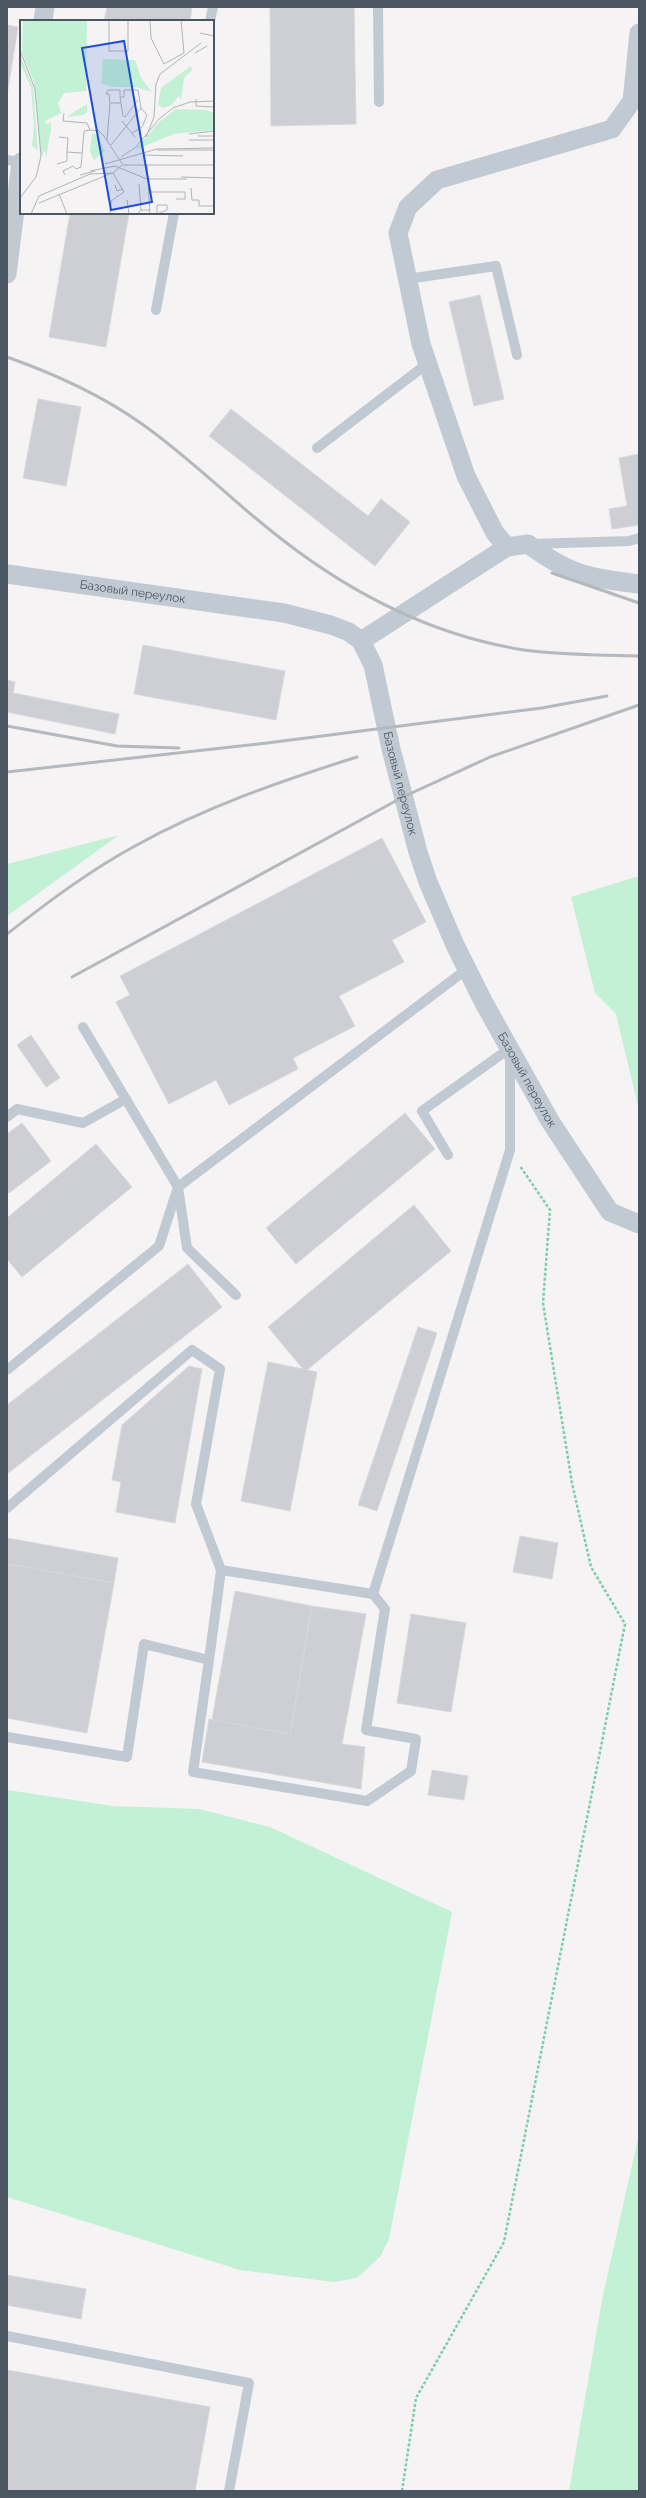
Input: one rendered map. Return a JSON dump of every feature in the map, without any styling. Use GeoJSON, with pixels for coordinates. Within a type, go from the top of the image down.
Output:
{"type":"FeatureCollection","features":[{"type":"Feature","properties":{"kind":"street"},"geometry":{"type":"LineString","coordinates":[[43,20],[45,7]]}},
{"type":"Feature","properties":{"kind":"street"},"geometry":{"type":"LineString","coordinates":[[507,547],[495,533],[466,476],[421,344],[398,233],[408,207],[437,180],[612,129],[632,101],[639,33]]}},
{"type":"Feature","properties":{"kind":"street"},"geometry":{"type":"LineString","coordinates":[[7,274],[20,170]]}},
{"type":"Feature","properties":{"kind":"street"},"geometry":{"type":"LineString","coordinates":[[361,642],[507,547],[528,544],[554,563],[575,573],[639,584]]}},
{"type":"Feature","properties":{"kind":"street","name":"Базовый переулок"},"geometry":{"type":"LineString","coordinates":[[7,574],[284,613],[331,625],[349,632],[361,642],[373,665],[391,749],[418,852],[436,902],[467,969],[550,1121],[610,1212],[639,1224]]}},
{"type":"Feature","properties":{"kind":"lane"},"geometry":{"type":"LineString","coordinates":[[210,20],[213,7]]}},
{"type":"Feature","properties":{"kind":"lane"},"geometry":{"type":"LineString","coordinates":[[378,7],[379,102]]}},
{"type":"Feature","properties":{"kind":"lane"},"geometry":{"type":"LineString","coordinates":[[7,160],[20,162]]}},
{"type":"Feature","properties":{"kind":"lane"},"geometry":{"type":"LineString","coordinates":[[156,310],[174,214]]}},
{"type":"Feature","properties":{"kind":"lane"},"geometry":{"type":"LineString","coordinates":[[407,279],[496,266],[517,356]]}},
{"type":"Feature","properties":{"kind":"lane"},"geometry":{"type":"LineString","coordinates":[[317,448],[428,363]]}},
{"type":"Feature","properties":{"kind":"lane"},"geometry":{"type":"LineString","coordinates":[[528,544],[629,541],[639,538]]}},
{"type":"Feature","properties":{"kind":"lane"},"geometry":{"type":"LineString","coordinates":[[7,1370],[159,1246],[178,1187],[467,969]]}},
{"type":"Feature","properties":{"kind":"lane"},"geometry":{"type":"LineString","coordinates":[[83,1027],[178,1187],[187,1248],[236,1295]]}},
{"type":"Feature","properties":{"kind":"lane"},"geometry":{"type":"LineString","coordinates":[[373,1594],[510,1150],[510,1048]]}},
{"type":"Feature","properties":{"kind":"lane"},"geometry":{"type":"LineString","coordinates":[[448,1155],[422,1111],[510,1048]]}},
{"type":"Feature","properties":{"kind":"lane"},"geometry":{"type":"LineString","coordinates":[[7,1117],[17,1109],[82,1123],[126,1099]]}},
{"type":"Feature","properties":{"kind":"lane"},"geometry":{"type":"LineString","coordinates":[[7,1508],[192,1350],[220,1369],[196,1504],[221,1570],[193,1772],[367,1801],[411,1771],[416,1739],[366,1730],[386,1609],[373,1594],[221,1570]]}},
{"type":"Feature","properties":{"kind":"lane"},"geometry":{"type":"LineString","coordinates":[[7,1738],[127,1757],[144,1644],[209,1660]]}},
{"type":"Feature","properties":{"kind":"lane"},"geometry":{"type":"LineString","coordinates":[[7,2336],[249,2383],[229,2491]]}},
{"type":"Feature","properties":{"kind":"path"},"geometry":{"type":"LineString","coordinates":[[402,2491],[416,2398],[504,2242],[624,1624],[591,1567],[572,1483],[543,1303],[550,1210],[510,1150]]}},
{"type":"Feature","properties":{"kind":"green space"},"geometry":{"type":"Polygon","coordinates":[[[119,835],[7,916],[7,864],[119,835]]]}},
{"type":"Feature","properties":{"kind":"green space"},"geometry":{"type":"Polygon","coordinates":[[[639,876],[639,1110],[616,1014],[595,993],[571,897],[639,876]]]}},
{"type":"Feature","properties":{"kind":"green space"},"geometry":{"type":"Polygon","coordinates":[[[7,1790],[113,1806],[199,1809],[270,1827],[452,1912],[389,2239],[380,2257],[357,2278],[334,2282],[240,2270],[7,2197],[7,1790]]]}},
{"type":"Feature","properties":{"kind":"green space"},"geometry":{"type":"Polygon","coordinates":[[[639,2134],[639,2491],[569,2491],[602,2300],[639,2134]]]}},
{"type":"Feature","properties":{"kind":"building"},"geometry":{"type":"Polygon","coordinates":[[[107,7],[192,7],[190,20],[104,20],[107,7]]]}},
{"type":"Feature","properties":{"kind":"building"},"geometry":{"type":"Polygon","coordinates":[[[270,7],[354,7],[356,124],[271,126],[270,7]]]}},
{"type":"Feature","properties":{"kind":"building"},"geometry":{"type":"Polygon","coordinates":[[[7,25],[18,27],[7,95],[7,25]]]}},
{"type":"Feature","properties":{"kind":"building"},"geometry":{"type":"Polygon","coordinates":[[[70,214],[129,214],[106,347],[49,337],[70,214]]]}},
{"type":"Feature","properties":{"kind":"building"},"geometry":{"type":"Polygon","coordinates":[[[480,295],[504,399],[474,406],[449,302],[480,295]]]}},
{"type":"Feature","properties":{"kind":"building"},"geometry":{"type":"Polygon","coordinates":[[[38,399],[81,407],[66,486],[23,478],[38,399]]]}},
{"type":"Feature","properties":{"kind":"building"},"geometry":{"type":"Polygon","coordinates":[[[231,409],[368,516],[381,499],[410,522],[375,566],[209,436],[231,409]]]}},
{"type":"Feature","properties":{"kind":"building"},"geometry":{"type":"Polygon","coordinates":[[[639,454],[639,525],[612,529],[609,509],[627,506],[619,458],[639,454]]]}},
{"type":"Feature","properties":{"kind":"building"},"geometry":{"type":"Polygon","coordinates":[[[143,645],[285,671],[276,720],[134,694],[143,645]]]}},
{"type":"Feature","properties":{"kind":"building"},"geometry":{"type":"Polygon","coordinates":[[[7,680],[15,682],[13,693],[119,714],[115,734],[7,712],[7,680]]]}},
{"type":"Feature","properties":{"kind":"building"},"geometry":{"type":"Polygon","coordinates":[[[382,838],[426,922],[392,940],[404,962],[339,996],[355,1026],[293,1058],[298,1069],[229,1105],[216,1080],[169,1104],[116,1002],[130,995],[120,976],[382,838]]]}},
{"type":"Feature","properties":{"kind":"building"},"geometry":{"type":"Polygon","coordinates":[[[31,1035],[60,1078],[46,1087],[17,1045],[31,1035]]]}},
{"type":"Feature","properties":{"kind":"building"},"geometry":{"type":"Polygon","coordinates":[[[405,1113],[435,1149],[296,1264],[266,1228],[405,1113]]]}},
{"type":"Feature","properties":{"kind":"building"},"geometry":{"type":"Polygon","coordinates":[[[22,1123],[51,1161],[9,1193],[7,1190],[7,1134],[22,1123]]]}},
{"type":"Feature","properties":{"kind":"building"},"geometry":{"type":"Polygon","coordinates":[[[96,1144],[132,1187],[22,1277],[7,1259],[7,1218],[96,1144]]]}},
{"type":"Feature","properties":{"kind":"building"},"geometry":{"type":"Polygon","coordinates":[[[414,1205],[451,1251],[307,1370],[317,1372],[290,1511],[241,1501],[268,1362],[303,1369],[268,1327],[414,1205]]]}},
{"type":"Feature","properties":{"kind":"building"},"geometry":{"type":"Polygon","coordinates":[[[188,1264],[222,1307],[7,1474],[7,1405],[188,1264]]]}},
{"type":"Feature","properties":{"kind":"building"},"geometry":{"type":"Polygon","coordinates":[[[418,1327],[437,1333],[377,1511],[358,1505],[418,1327]]]}},
{"type":"Feature","properties":{"kind":"building"},"geometry":{"type":"Polygon","coordinates":[[[189,1366],[202,1369],[175,1523],[116,1512],[121,1482],[112,1480],[122,1425],[189,1366]]]}},
{"type":"Feature","properties":{"kind":"building"},"geometry":{"type":"Polygon","coordinates":[[[520,1536],[558,1543],[552,1579],[513,1572],[520,1536]]]}},
{"type":"Feature","properties":{"kind":"building"},"geometry":{"type":"Polygon","coordinates":[[[7,1538],[118,1558],[114,1583],[7,1564],[7,1538]]]}},
{"type":"Feature","properties":{"kind":"building"},"geometry":{"type":"Polygon","coordinates":[[[7,1564],[114,1583],[87,1733],[7,1718],[7,1564]]]}},
{"type":"Feature","properties":{"kind":"building"},"geometry":{"type":"Polygon","coordinates":[[[235,1591],[312,1606],[290,1734],[212,1720],[235,1591]]]}},
{"type":"Feature","properties":{"kind":"building"},"geometry":{"type":"Polygon","coordinates":[[[312,1606],[366,1614],[342,1744],[365,1747],[361,1789],[202,1762],[209,1719],[290,1734],[312,1606]]]}},
{"type":"Feature","properties":{"kind":"building"},"geometry":{"type":"Polygon","coordinates":[[[411,1614],[466,1623],[451,1712],[397,1703],[411,1614]]]}},
{"type":"Feature","properties":{"kind":"building"},"geometry":{"type":"Polygon","coordinates":[[[432,1770],[468,1776],[464,1800],[428,1795],[432,1770]]]}},
{"type":"Feature","properties":{"kind":"building"},"geometry":{"type":"Polygon","coordinates":[[[7,2275],[86,2289],[81,2319],[7,2305],[7,2275]]]}},
{"type":"Feature","properties":{"kind":"building"},"geometry":{"type":"Polygon","coordinates":[[[7,2370],[210,2407],[195,2491],[7,2491],[7,2370]]]}},
{"type":"Feature","properties":{"kind":"railway"},"geometry":{"type":"LineString","coordinates":[[7,357],[42,370],[77,386],[126,413],[178,452],[284,541],[311,561],[367,596],[427,624],[491,644],[538,652],[639,656]]}},
{"type":"Feature","properties":{"kind":"railway"},"geometry":{"type":"LineString","coordinates":[[552,573],[639,603]]}},
{"type":"Feature","properties":{"kind":"railway"},"geometry":{"type":"LineString","coordinates":[[7,772],[267,743],[542,708],[607,696]]}},
{"type":"Feature","properties":{"kind":"railway"},"geometry":{"type":"LineString","coordinates":[[72,977],[403,797],[490,757],[639,705]]}},
{"type":"Feature","properties":{"kind":"railway"},"geometry":{"type":"LineString","coordinates":[[7,726],[117,746],[179,748]]}},
{"type":"Feature","properties":{"kind":"railway"},"geometry":{"type":"LineString","coordinates":[[7,934],[85,876],[135,846],[162,832],[216,807],[272,785],[357,757]]}}]}
